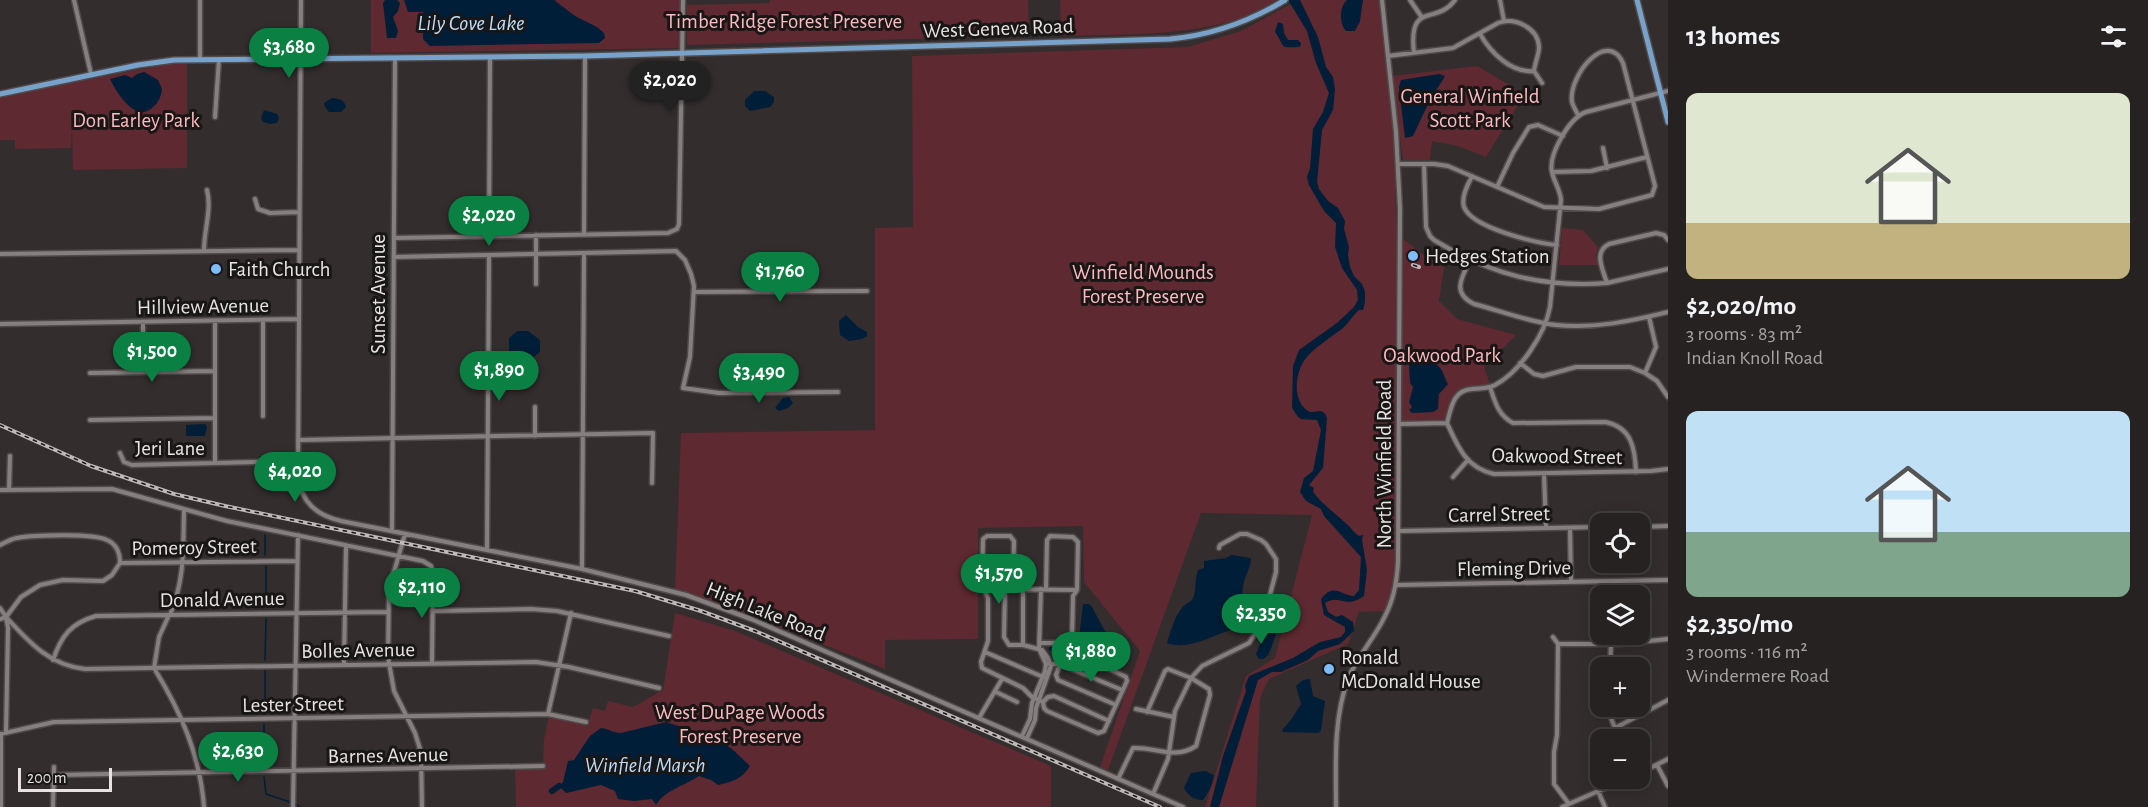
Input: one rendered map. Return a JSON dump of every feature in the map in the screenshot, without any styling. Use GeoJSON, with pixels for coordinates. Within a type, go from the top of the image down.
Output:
{"type":"FeatureCollection","features":[{"type":"Feature","properties":{"kind":"main road","name":"West Geneva Road"},"geometry":{"type":"LineString","coordinates":[[0,94],[91,74],[158,62],[187,60],[585,56],[1170,39],[1204,35],[1234,25],[1263,13],[1285,0]]}},
{"type":"Feature","properties":{"kind":"main road"},"geometry":{"type":"LineString","coordinates":[[1637,0],[1668,122]]}},
{"type":"Feature","properties":{"kind":"street"},"geometry":{"type":"LineString","coordinates":[[75,0],[91,74]]}},
{"type":"Feature","properties":{"kind":"street"},"geometry":{"type":"LineString","coordinates":[[200,0],[200,60]]}},
{"type":"Feature","properties":{"kind":"street"},"geometry":{"type":"LineString","coordinates":[[298,461],[301,0]]}},
{"type":"Feature","properties":{"kind":"street"},"geometry":{"type":"LineString","coordinates":[[394,238],[668,233],[676,230],[679,224],[683,0]]}},
{"type":"Feature","properties":{"kind":"street","name":"North Winfield Road"},"geometry":{"type":"LineString","coordinates":[[1336,807],[1337,734],[1342,699],[1354,665],[1385,616],[1396,585],[1400,424],[1398,164],[1382,0]]}},
{"type":"Feature","properties":{"kind":"street"},"geometry":{"type":"LineString","coordinates":[[1410,0],[1421,16]]}},
{"type":"Feature","properties":{"kind":"street"},"geometry":{"type":"LineString","coordinates":[[1414,53],[1413,25],[1421,16],[1444,9],[1455,0]]}},
{"type":"Feature","properties":{"kind":"street"},"geometry":{"type":"LineString","coordinates":[[1500,0],[1504,21]]}},
{"type":"Feature","properties":{"kind":"street"},"geometry":{"type":"LineString","coordinates":[[1388,56],[1453,48],[1504,21],[1522,24],[1536,37],[1539,50],[1534,71],[1542,83]]}},
{"type":"Feature","properties":{"kind":"street"},"geometry":{"type":"LineString","coordinates":[[1480,34],[1496,56],[1519,69],[1534,71]]}},
{"type":"Feature","properties":{"kind":"street"},"geometry":{"type":"LineString","coordinates":[[1398,164],[1448,166],[1536,205],[1583,210],[1606,208],[1648,197],[1654,190],[1623,63],[1619,55],[1612,51],[1600,53],[1588,60],[1575,82],[1572,100],[1578,115]]}},
{"type":"Feature","properties":{"kind":"street"},"geometry":{"type":"LineString","coordinates":[[489,236],[490,56]]}},
{"type":"Feature","properties":{"kind":"street"},"geometry":{"type":"LineString","coordinates":[[584,234],[585,56]]}},
{"type":"Feature","properties":{"kind":"street","name":"Sunset Avenue"},"geometry":{"type":"LineString","coordinates":[[392,531],[395,58]]}},
{"type":"Feature","properties":{"kind":"street"},"geometry":{"type":"LineString","coordinates":[[215,117],[219,59]]}},
{"type":"Feature","properties":{"kind":"street"},"geometry":{"type":"LineString","coordinates":[[1400,424],[1447,423],[1457,395],[1466,390],[1490,387],[1500,382],[1534,346],[1547,323],[1561,208],[1560,192],[1552,172],[1553,158],[1569,124],[1578,115],[1668,91]]}},
{"type":"Feature","properties":{"kind":"street"},"geometry":{"type":"LineString","coordinates":[[1497,187],[1528,127],[1538,125],[1563,136]]}},
{"type":"Feature","properties":{"kind":"street"},"geometry":{"type":"LineString","coordinates":[[1603,148],[1607,168]]}},
{"type":"Feature","properties":{"kind":"street"},"geometry":{"type":"LineString","coordinates":[[1552,172],[1581,172],[1607,168],[1647,157]]}},
{"type":"Feature","properties":{"kind":"street"},"geometry":{"type":"LineString","coordinates":[[1424,164],[1427,232],[1434,240],[1470,260],[1508,275],[1579,285],[1607,283],[1668,269]]}},
{"type":"Feature","properties":{"kind":"street"},"geometry":{"type":"LineString","coordinates":[[1472,176],[1463,199],[1469,215],[1519,238],[1557,245]]}},
{"type":"Feature","properties":{"kind":"street"},"geometry":{"type":"LineString","coordinates":[[204,250],[204,228],[210,202],[207,190]]}},
{"type":"Feature","properties":{"kind":"street"},"geometry":{"type":"LineString","coordinates":[[255,199],[258,209],[270,213],[299,212]]}},
{"type":"Feature","properties":{"kind":"street"},"geometry":{"type":"LineString","coordinates":[[1607,283],[1600,255],[1604,247],[1656,233],[1664,235],[1668,240]]}},
{"type":"Feature","properties":{"kind":"street"},"geometry":{"type":"LineString","coordinates":[[536,235],[536,284]]}},
{"type":"Feature","properties":{"kind":"street"},"geometry":{"type":"LineString","coordinates":[[0,254],[299,250]]}},
{"type":"Feature","properties":{"kind":"street"},"geometry":{"type":"LineString","coordinates":[[394,257],[676,251],[685,260],[692,274],[694,292],[690,357],[683,388],[719,393],[838,392]]}},
{"type":"Feature","properties":{"kind":"street"},"geometry":{"type":"LineString","coordinates":[[582,569],[584,253]]}},
{"type":"Feature","properties":{"kind":"street"},"geometry":{"type":"LineString","coordinates":[[487,550],[489,255]]}},
{"type":"Feature","properties":{"kind":"street"},"geometry":{"type":"LineString","coordinates":[[1470,260],[1460,284],[1466,299],[1474,304],[1547,323],[1593,325],[1668,312]]}},
{"type":"Feature","properties":{"kind":"street"},"geometry":{"type":"LineString","coordinates":[[694,292],[867,291]]}},
{"type":"Feature","properties":{"kind":"street"},"geometry":{"type":"LineString","coordinates":[[1645,372],[1656,347],[1649,317]]}},
{"type":"Feature","properties":{"kind":"street"},"geometry":{"type":"LineString","coordinates":[[263,320],[263,416]]}},
{"type":"Feature","properties":{"kind":"street","name":"Hillview Avenue"},"geometry":{"type":"LineString","coordinates":[[0,324],[299,320]]}},
{"type":"Feature","properties":{"kind":"street"},"geometry":{"type":"LineString","coordinates":[[214,321],[215,463]]}},
{"type":"Feature","properties":{"kind":"street"},"geometry":{"type":"LineString","coordinates":[[142,347],[143,322]]}},
{"type":"Feature","properties":{"kind":"street"},"geometry":{"type":"LineString","coordinates":[[1520,363],[1539,375],[1548,375],[1576,367],[1623,366],[1645,372],[1657,381],[1668,397]]}},
{"type":"Feature","properties":{"kind":"street"},"geometry":{"type":"LineString","coordinates":[[90,373],[214,371]]}},
{"type":"Feature","properties":{"kind":"street"},"geometry":{"type":"LineString","coordinates":[[1490,387],[1497,408],[1503,417],[1516,424],[1605,422],[1625,431],[1633,444],[1636,472]]}},
{"type":"Feature","properties":{"kind":"street"},"geometry":{"type":"LineString","coordinates":[[535,407],[535,436]]}},
{"type":"Feature","properties":{"kind":"street"},"geometry":{"type":"LineString","coordinates":[[90,420],[214,418]]}},
{"type":"Feature","properties":{"kind":"street","name":"Oakwood Street"},"geometry":{"type":"LineString","coordinates":[[1447,423],[1458,448],[1467,461],[1479,469],[1494,474],[1636,472],[1668,469]]}},
{"type":"Feature","properties":{"kind":"street"},"geometry":{"type":"LineString","coordinates":[[298,440],[653,433],[652,483]]}},
{"type":"Feature","properties":{"kind":"street","name":"Jeri Lane"},"geometry":{"type":"LineString","coordinates":[[120,453],[124,462],[132,465],[298,461]]}},
{"type":"Feature","properties":{"kind":"street"},"geometry":{"type":"LineString","coordinates":[[9,456],[9,490]]}},
{"type":"Feature","properties":{"kind":"street","name":"High Lake Road"},"geometry":{"type":"LineString","coordinates":[[298,461],[301,490],[308,503],[316,511],[333,519],[582,569],[662,588],[715,605],[1183,807]]}},
{"type":"Feature","properties":{"kind":"street"},"geometry":{"type":"LineString","coordinates":[[1453,477],[1467,461]]}},
{"type":"Feature","properties":{"kind":"street"},"geometry":{"type":"LineString","coordinates":[[1544,474],[1546,528]]}},
{"type":"Feature","properties":{"kind":"street"},"geometry":{"type":"LineString","coordinates":[[0,490],[112,489],[184,510],[423,561],[430,566],[433,574],[432,663]]}},
{"type":"Feature","properties":{"kind":"street"},"geometry":{"type":"LineString","coordinates":[[184,510],[180,589],[156,646],[154,668],[183,720],[200,773],[204,807]]}},
{"type":"Feature","properties":{"kind":"street"},"geometry":{"type":"LineString","coordinates":[[1650,527],[1668,526]]}},
{"type":"Feature","properties":{"kind":"street","name":"Carrel Street"},"geometry":{"type":"LineString","coordinates":[[1399,531],[1590,527]]}},
{"type":"Feature","properties":{"kind":"street"},"geometry":{"type":"LineString","coordinates":[[1570,528],[1571,582]]}},
{"type":"Feature","properties":{"kind":"street"},"geometry":{"type":"LineString","coordinates":[[405,534],[390,583],[387,612],[389,664],[394,691],[418,743],[422,769],[422,807]]}},
{"type":"Feature","properties":{"kind":"street"},"geometry":{"type":"LineString","coordinates":[[293,807],[298,535]]}},
{"type":"Feature","properties":{"kind":"street"},"geometry":{"type":"LineString","coordinates":[[1153,794],[1169,754],[1174,717],[1191,678],[1202,666],[1249,643],[1263,621],[1277,569],[1276,559],[1266,544],[1249,535],[1236,535],[1219,548]]}},
{"type":"Feature","properties":{"kind":"street"},"geometry":{"type":"LineString","coordinates":[[1013,588],[1014,541],[1010,536],[987,536],[982,539],[982,585],[988,598],[988,641],[981,662],[982,668],[1023,688],[1039,700],[1047,711],[1098,733],[1104,731],[1127,681],[1125,675],[1087,657],[1078,660],[1073,669]]}},
{"type":"Feature","properties":{"kind":"street"},"geometry":{"type":"LineString","coordinates":[[1039,649],[1047,540],[1050,536],[1073,537],[1078,542],[1077,590],[1073,596],[1072,638],[1067,643],[1040,643]]}},
{"type":"Feature","properties":{"kind":"street","name":"Pomeroy Street"},"geometry":{"type":"LineString","coordinates":[[0,545],[19,538],[95,537],[113,544],[118,552],[120,563],[297,561]]}},
{"type":"Feature","properties":{"kind":"street"},"geometry":{"type":"LineString","coordinates":[[344,665],[346,545]]}},
{"type":"Feature","properties":{"kind":"street"},"geometry":{"type":"LineString","coordinates":[[0,620],[21,597],[40,585],[63,580],[103,580],[112,575],[120,563]]}},
{"type":"Feature","properties":{"kind":"street","name":"Fleming Drive"},"geometry":{"type":"LineString","coordinates":[[1396,585],[1668,580]]}},
{"type":"Feature","properties":{"kind":"street"},"geometry":{"type":"LineString","coordinates":[[1619,581],[1619,585]]}},
{"type":"Feature","properties":{"kind":"street"},"geometry":{"type":"LineString","coordinates":[[1005,588],[1004,637],[1009,645],[1023,645],[1039,649],[1046,655],[1049,675],[1039,700]]}},
{"type":"Feature","properties":{"kind":"street"},"geometry":{"type":"LineString","coordinates":[[1023,588],[1023,645]]}},
{"type":"Feature","properties":{"kind":"street"},"geometry":{"type":"LineString","coordinates":[[983,589],[1077,590]]}},
{"type":"Feature","properties":{"kind":"street","name":"Bolles Avenue"},"geometry":{"type":"LineString","coordinates":[[0,608],[34,646],[54,660],[86,669],[530,662],[559,665],[659,688]]}},
{"type":"Feature","properties":{"kind":"street"},"geometry":{"type":"LineString","coordinates":[[432,611],[531,609],[571,613],[669,636]]}},
{"type":"Feature","properties":{"kind":"street","name":"Donald Avenue"},"geometry":{"type":"LineString","coordinates":[[54,660],[63,636],[76,624],[96,616],[387,612]]}},
{"type":"Feature","properties":{"kind":"street"},"geometry":{"type":"LineString","coordinates":[[548,714],[571,613]]}},
{"type":"Feature","properties":{"kind":"street"},"geometry":{"type":"LineString","coordinates":[[2,807],[8,635],[6,616]]}},
{"type":"Feature","properties":{"kind":"street"},"geometry":{"type":"LineString","coordinates":[[1553,638],[1558,644],[1554,784],[1569,804]]}},
{"type":"Feature","properties":{"kind":"street"},"geometry":{"type":"LineString","coordinates":[[1650,641],[1668,639]]}},
{"type":"Feature","properties":{"kind":"street"},"geometry":{"type":"LineString","coordinates":[[1558,644],[1590,644]]}},
{"type":"Feature","properties":{"kind":"street"},"geometry":{"type":"LineString","coordinates":[[985,652],[1043,677]]}},
{"type":"Feature","properties":{"kind":"street"},"geometry":{"type":"LineString","coordinates":[[1048,664],[1060,664],[1122,690]]}},
{"type":"Feature","properties":{"kind":"street"},"geometry":{"type":"LineString","coordinates":[[1025,737],[1035,720],[1043,677],[1048,664]]}},
{"type":"Feature","properties":{"kind":"street"},"geometry":{"type":"LineString","coordinates":[[1060,664],[1056,675],[1058,680],[1116,705]]}},
{"type":"Feature","properties":{"kind":"street"},"geometry":{"type":"LineString","coordinates":[[1118,779],[1133,748],[1169,754],[1190,750],[1196,746],[1210,692],[1205,685],[1172,669],[1165,671],[1147,712]]}},
{"type":"Feature","properties":{"kind":"street"},"geometry":{"type":"LineString","coordinates":[[980,718],[1002,679]]}},
{"type":"Feature","properties":{"kind":"street"},"geometry":{"type":"LineString","coordinates":[[996,692],[1017,702]]}},
{"type":"Feature","properties":{"kind":"street"},"geometry":{"type":"LineString","coordinates":[[1039,700],[1054,696],[1109,721]]}},
{"type":"Feature","properties":{"kind":"street"},"geometry":{"type":"LineString","coordinates":[[1611,717],[1615,728],[1668,700]]}},
{"type":"Feature","properties":{"kind":"street"},"geometry":{"type":"LineString","coordinates":[[1136,710],[1174,717]]}},
{"type":"Feature","properties":{"kind":"street","name":"Lester Street"},"geometry":{"type":"LineString","coordinates":[[3,733],[54,722],[548,714],[586,722]]}},
{"type":"Feature","properties":{"kind":"street"},"geometry":{"type":"LineString","coordinates":[[1650,768],[1668,759]]}},
{"type":"Feature","properties":{"kind":"street"},"geometry":{"type":"LineString","coordinates":[[1657,765],[1668,786]]}},
{"type":"Feature","properties":{"kind":"street","name":"Barnes Avenue"},"geometry":{"type":"LineString","coordinates":[[54,775],[543,766]]}},
{"type":"Feature","properties":{"kind":"street"},"geometry":{"type":"LineString","coordinates":[[54,767],[54,807]]}},
{"type":"Feature","properties":{"kind":"street"},"geometry":{"type":"LineString","coordinates":[[1562,807],[1603,789]]}},
{"type":"Feature","properties":{"kind":"street"},"geometry":{"type":"LineString","coordinates":[[1599,791],[1605,807]]}},
{"type":"Feature","properties":{"kind":"green space","name":"Timber Ridge Forest Preserve"},"geometry":{"type":"Polygon","coordinates":[[[371,0],[680,0],[680,48],[371,53],[371,0]]]}},
{"type":"Feature","properties":{"kind":"green space","name":"Timber Ridge Forest Preserve"},"geometry":{"type":"Polygon","coordinates":[[[770,0],[1028,0],[1029,36],[687,45],[687,5],[770,3],[770,0]]]}},
{"type":"Feature","properties":{"kind":"green space"},"geometry":{"type":"Polygon","coordinates":[[[1060,0],[1278,0],[1245,17],[1200,28],[1154,33],[1061,36],[1060,0]]]}},
{"type":"Feature","properties":{"kind":"green space","name":"Winfield Mounds Forest Preserve"},"geometry":{"type":"Polygon","coordinates":[[[1298,0],[1380,0],[1394,133],[1398,302],[1397,531],[1394,585],[1385,611],[1359,612],[1348,644],[1269,679],[1260,698],[1256,807],[1205,807],[1246,676],[1275,658],[1312,515],[1201,513],[1108,770],[1100,767],[1140,651],[1084,582],[1083,526],[978,528],[978,639],[885,640],[885,669],[731,608],[675,590],[681,433],[875,430],[875,228],[913,227],[912,56],[1188,47],[1241,31],[1298,0]]]}},
{"type":"Feature","properties":{"kind":"green space","name":"Don Earley Park"},"geometry":{"type":"Polygon","coordinates":[[[187,60],[187,168],[73,170],[72,127],[71,148],[15,149],[15,140],[0,140],[0,97],[187,60]]]}},
{"type":"Feature","properties":{"kind":"green space","name":"General Winfield Scott Park"},"geometry":{"type":"Polygon","coordinates":[[[1477,66],[1525,94],[1486,157],[1458,146],[1432,141],[1430,160],[1403,160],[1392,76],[1477,66]]]}},
{"type":"Feature","properties":{"kind":"green space"},"geometry":{"type":"Polygon","coordinates":[[[1562,228],[1583,230],[1598,247],[1596,255],[1598,265],[1559,265],[1562,228]]]}},
{"type":"Feature","properties":{"kind":"green space","name":"Oakwood Park"},"geometry":{"type":"Polygon","coordinates":[[[1402,238],[1444,267],[1439,301],[1457,319],[1516,335],[1484,367],[1490,384],[1481,388],[1471,387],[1455,396],[1446,422],[1402,423],[1402,238]]]}},
{"type":"Feature","properties":{"kind":"green space","name":"West DuPage Woods Forest Preserve"},"geometry":{"type":"Polygon","coordinates":[[[675,613],[735,631],[1051,766],[1051,807],[516,807],[515,769],[543,768],[544,739],[549,716],[588,724],[593,708],[605,711],[608,701],[633,707],[663,690],[675,613]]]}},
{"type":"Feature","properties":{"kind":"water"},"geometry":{"type":"Polygon","coordinates":[[[385,0],[397,0],[400,3],[393,17],[398,31],[396,38],[387,38],[383,3],[385,0]]]}},
{"type":"Feature","properties":{"kind":"water","name":"Lily Cove Lake"},"geometry":{"type":"Polygon","coordinates":[[[404,0],[554,0],[575,16],[597,27],[604,33],[605,38],[599,43],[430,46],[423,39],[423,12],[408,12],[404,0]]]}},
{"type":"Feature","properties":{"kind":"water"},"geometry":{"type":"Polygon","coordinates":[[[1288,0],[1300,0],[1318,37],[1326,67],[1333,77],[1335,89],[1333,110],[1322,130],[1317,182],[1319,189],[1328,201],[1338,208],[1345,221],[1344,229],[1349,247],[1350,267],[1365,292],[1363,310],[1359,310],[1342,329],[1309,355],[1299,371],[1297,394],[1300,402],[1310,412],[1322,412],[1327,418],[1323,468],[1309,485],[1314,488],[1313,492],[1321,501],[1356,534],[1363,535],[1367,570],[1364,596],[1352,602],[1330,600],[1325,603],[1328,612],[1336,617],[1342,615],[1353,622],[1354,631],[1340,644],[1318,651],[1308,660],[1281,672],[1272,672],[1258,680],[1219,807],[1210,807],[1223,756],[1249,676],[1293,658],[1320,642],[1341,637],[1345,632],[1345,627],[1324,615],[1321,599],[1330,591],[1354,596],[1359,590],[1361,557],[1324,516],[1321,509],[1306,501],[1300,492],[1304,478],[1313,471],[1321,430],[1317,420],[1301,419],[1292,408],[1293,366],[1299,350],[1337,323],[1358,300],[1357,290],[1342,268],[1335,247],[1336,223],[1324,211],[1307,177],[1310,168],[1313,129],[1323,112],[1329,93],[1316,63],[1307,31],[1288,0]]]}},
{"type":"Feature","properties":{"kind":"water"},"geometry":{"type":"Polygon","coordinates":[[[1347,0],[1363,0],[1360,21],[1355,31],[1346,31],[1342,24],[1341,11],[1347,0]]]}},
{"type":"Feature","properties":{"kind":"water"},"geometry":{"type":"Polygon","coordinates":[[[1278,22],[1283,24],[1288,40],[1298,40],[1301,43],[1300,47],[1283,46],[1275,32],[1278,22]]]}},
{"type":"Feature","properties":{"kind":"water"},"geometry":{"type":"Polygon","coordinates":[[[144,72],[158,80],[162,89],[160,99],[156,104],[148,111],[141,112],[128,105],[110,79],[125,75],[132,78],[144,72]]]}},
{"type":"Feature","properties":{"kind":"water"},"geometry":{"type":"Polygon","coordinates":[[[1439,74],[1445,76],[1430,100],[1413,136],[1405,138],[1399,87],[1401,80],[1439,74]]]}},
{"type":"Feature","properties":{"kind":"water"},"geometry":{"type":"Polygon","coordinates":[[[754,91],[765,91],[774,97],[774,102],[770,107],[750,111],[745,106],[745,100],[754,91]]]}},
{"type":"Feature","properties":{"kind":"water"},"geometry":{"type":"Polygon","coordinates":[[[332,98],[344,102],[346,107],[341,112],[329,112],[325,107],[324,103],[332,98]]]}},
{"type":"Feature","properties":{"kind":"water"},"geometry":{"type":"Polygon","coordinates":[[[264,110],[277,114],[279,118],[277,123],[263,122],[261,118],[264,110]]]}},
{"type":"Feature","properties":{"kind":"water"},"geometry":{"type":"Polygon","coordinates":[[[846,315],[867,332],[867,336],[849,341],[840,335],[839,321],[846,315]]]}},
{"type":"Feature","properties":{"kind":"water"},"geometry":{"type":"Polygon","coordinates":[[[517,331],[528,331],[540,340],[540,352],[530,360],[518,359],[509,351],[509,338],[517,331]]]}},
{"type":"Feature","properties":{"kind":"water"},"geometry":{"type":"Polygon","coordinates":[[[1428,360],[1440,367],[1448,384],[1439,394],[1438,409],[1433,412],[1412,413],[1409,410],[1412,407],[1409,402],[1413,387],[1410,383],[1409,365],[1415,361],[1428,360]]]}},
{"type":"Feature","properties":{"kind":"water"},"geometry":{"type":"Polygon","coordinates":[[[789,397],[793,403],[788,408],[779,411],[775,408],[783,398],[789,397]]]}},
{"type":"Feature","properties":{"kind":"water"},"geometry":{"type":"Polygon","coordinates":[[[205,424],[207,427],[205,436],[186,436],[186,425],[205,424]]]}},
{"type":"Feature","properties":{"kind":"water"},"geometry":{"type":"Polygon","coordinates":[[[1232,555],[1251,558],[1243,588],[1242,612],[1238,624],[1234,629],[1193,644],[1167,643],[1177,616],[1183,606],[1193,598],[1198,570],[1204,568],[1204,561],[1232,555]]]}},
{"type":"Feature","properties":{"kind":"water"},"geometry":{"type":"Polygon","coordinates":[[[1083,604],[1089,604],[1092,607],[1114,648],[1125,660],[1125,666],[1086,649],[1075,649],[1066,660],[1055,656],[1049,649],[1050,647],[1071,650],[1078,647],[1083,604]]]}},
{"type":"Feature","properties":{"kind":"water"},"geometry":{"type":"Polygon","coordinates":[[[1271,624],[1278,626],[1274,641],[1268,655],[1264,659],[1259,659],[1256,654],[1271,624]]]}},
{"type":"Feature","properties":{"kind":"water"},"geometry":{"type":"Polygon","coordinates":[[[1310,679],[1313,696],[1325,701],[1321,731],[1318,733],[1283,732],[1282,730],[1301,704],[1296,686],[1303,680],[1310,679]]]}},
{"type":"Feature","properties":{"kind":"water","name":"Winfield Marsh"},"geometry":{"type":"Polygon","coordinates":[[[666,722],[716,738],[750,766],[736,779],[718,785],[699,776],[670,792],[656,805],[652,799],[634,801],[618,799],[615,791],[601,785],[566,793],[559,786],[563,782],[568,761],[574,760],[590,736],[601,728],[621,733],[666,722]]]}},
{"type":"Feature","properties":{"kind":"water"},"geometry":{"type":"Polygon","coordinates":[[[1205,771],[1214,775],[1213,781],[1203,800],[1197,799],[1189,795],[1184,788],[1191,773],[1205,771]]]}},
{"type":"Feature","properties":{"kind":"waterway"},"geometry":{"type":"LineString","coordinates":[[265,535],[265,555]]}},
{"type":"Feature","properties":{"kind":"waterway"},"geometry":{"type":"LineString","coordinates":[[266,566],[266,595]]}},
{"type":"Feature","properties":{"kind":"waterway"},"geometry":{"type":"LineString","coordinates":[[265,660],[266,619]]}},
{"type":"Feature","properties":{"kind":"waterway"},"geometry":{"type":"LineString","coordinates":[[265,671],[265,714]]}},
{"type":"Feature","properties":{"kind":"waterway"},"geometry":{"type":"LineString","coordinates":[[264,724],[264,766]]}},
{"type":"Feature","properties":{"kind":"waterway"},"geometry":{"type":"LineString","coordinates":[[264,777],[266,794],[290,802]]}},
{"type":"Feature","properties":{"kind":"waterway"},"geometry":{"type":"LineString","coordinates":[[552,791],[559,786]]}},
{"type":"Feature","properties":{"kind":"railway"},"geometry":{"type":"LineString","coordinates":[[1413,265],[1419,267]]}},
{"type":"Feature","properties":{"kind":"railway"},"geometry":{"type":"LineString","coordinates":[[0,425],[91,466],[174,494],[635,591],[701,611],[755,631],[1160,807]]}},
{"type":"Feature","properties":{"kind":"place","name":"Hedges Station"},"geometry":{"type":"Point","coordinates":[1413,256]}},
{"type":"Feature","properties":{"kind":"place","name":"Faith Church"},"geometry":{"type":"Point","coordinates":[216,269]}},
{"type":"Feature","properties":{"kind":"place","name":"Ronald McDonald House"},"geometry":{"type":"Point","coordinates":[1329,669]}}]}
